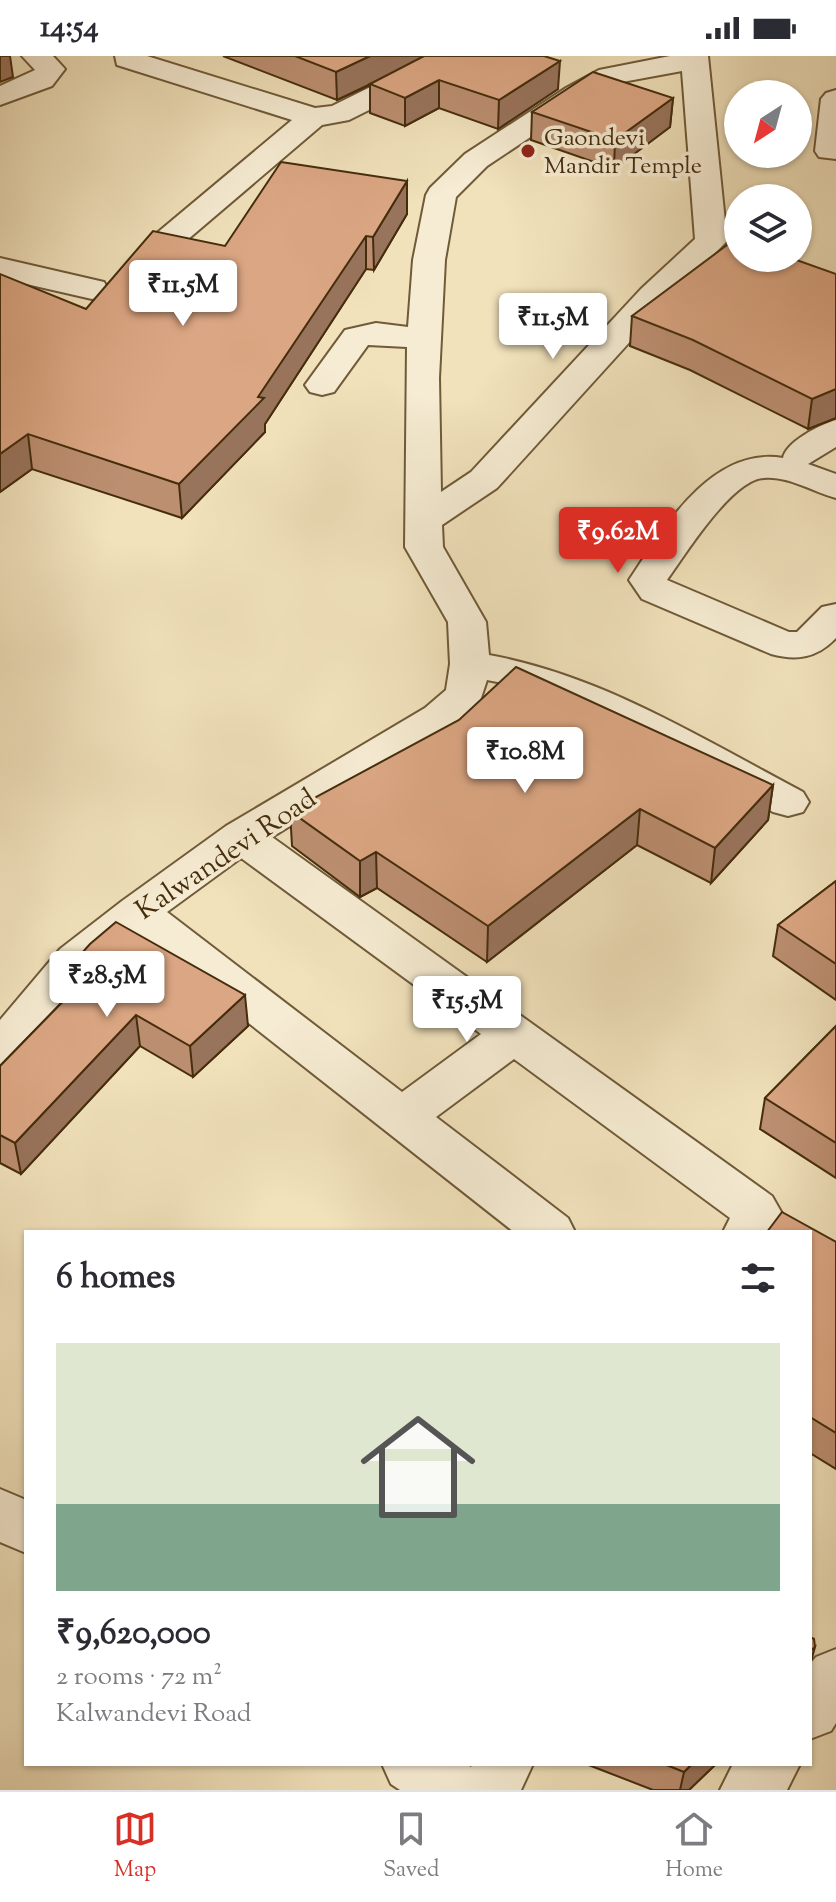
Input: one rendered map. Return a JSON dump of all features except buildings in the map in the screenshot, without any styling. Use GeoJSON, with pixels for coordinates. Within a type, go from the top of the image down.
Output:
{"type":"FeatureCollection","features":[{"type":"Feature","properties":{"kind":"street"},"geometry":{"type":"LineString","coordinates":[[0,96],[42,80],[51,69],[36,56]]}},
{"type":"Feature","properties":{"kind":"street"},"geometry":{"type":"LineString","coordinates":[[133,56],[127,59],[313,117],[339,114],[455,56]]}},
{"type":"Feature","properties":{"kind":"street"},"geometry":{"type":"LineString","coordinates":[[724,236],[713,121],[694,58],[609,76],[576,94],[476,160],[441,195],[429,260],[422,378],[424,547],[467,622],[470,664],[535,676],[592,697],[788,802]]}},
{"type":"Feature","properties":{"kind":"street"},"geometry":{"type":"LineString","coordinates":[[812,147],[833,152],[836,99]]}},
{"type":"Feature","properties":{"kind":"street"},"geometry":{"type":"LineString","coordinates":[[162,245],[313,117]]}},
{"type":"Feature","properties":{"kind":"street"},"geometry":{"type":"LineString","coordinates":[[425,520],[484,480],[653,296],[724,247]]}},
{"type":"Feature","properties":{"kind":"street"},"geometry":{"type":"LineString","coordinates":[[0,268],[92,289]]}},
{"type":"Feature","properties":{"kind":"street"},"geometry":{"type":"LineString","coordinates":[[322,385],[357,337],[376,333],[426,339]]}},
{"type":"Feature","properties":{"kind":"street"},"geometry":{"type":"LineString","coordinates":[[799,456],[836,431]]}},
{"type":"Feature","properties":{"kind":"street"},"geometry":{"type":"LineString","coordinates":[[836,487],[781,468],[751,468],[732,479],[694,517],[648,580],[655,591],[785,645],[808,644],[836,616]]}},
{"type":"Feature","properties":{"kind":"street","name":"Kalwandevi Road"},"geometry":{"type":"LineString","coordinates":[[0,1051],[76,961],[137,912],[241,836],[439,717],[465,695],[470,664]]}},
{"type":"Feature","properties":{"kind":"street"},"geometry":{"type":"LineString","coordinates":[[241,836],[755,1210],[759,1217],[749,1230]]}},
{"type":"Feature","properties":{"kind":"street"},"geometry":{"type":"LineString","coordinates":[[137,912],[547,1230]]}},
{"type":"Feature","properties":{"kind":"street"},"geometry":{"type":"LineString","coordinates":[[404,1116],[513,1035]]}},
{"type":"Feature","properties":{"kind":"street"},"geometry":{"type":"LineString","coordinates":[[0,1513],[24,1527]]}},
{"type":"Feature","properties":{"kind":"street"},"geometry":{"type":"LineString","coordinates":[[812,1708],[836,1676]]}},
{"type":"Feature","properties":{"kind":"street"},"geometry":{"type":"LineString","coordinates":[[415,1766],[454,1790]]}},
{"type":"Feature","properties":{"kind":"street"},"geometry":{"type":"LineString","coordinates":[[491,1790],[502,1766]]}},
{"type":"Feature","properties":{"kind":"street"},"geometry":{"type":"LineString","coordinates":[[750,1790],[768,1766]]}},
{"type":"Feature","properties":{"kind":"place","name":"Gaondevi Mandir Temple"},"geometry":{"type":"Point","coordinates":[528,151]}}]}
